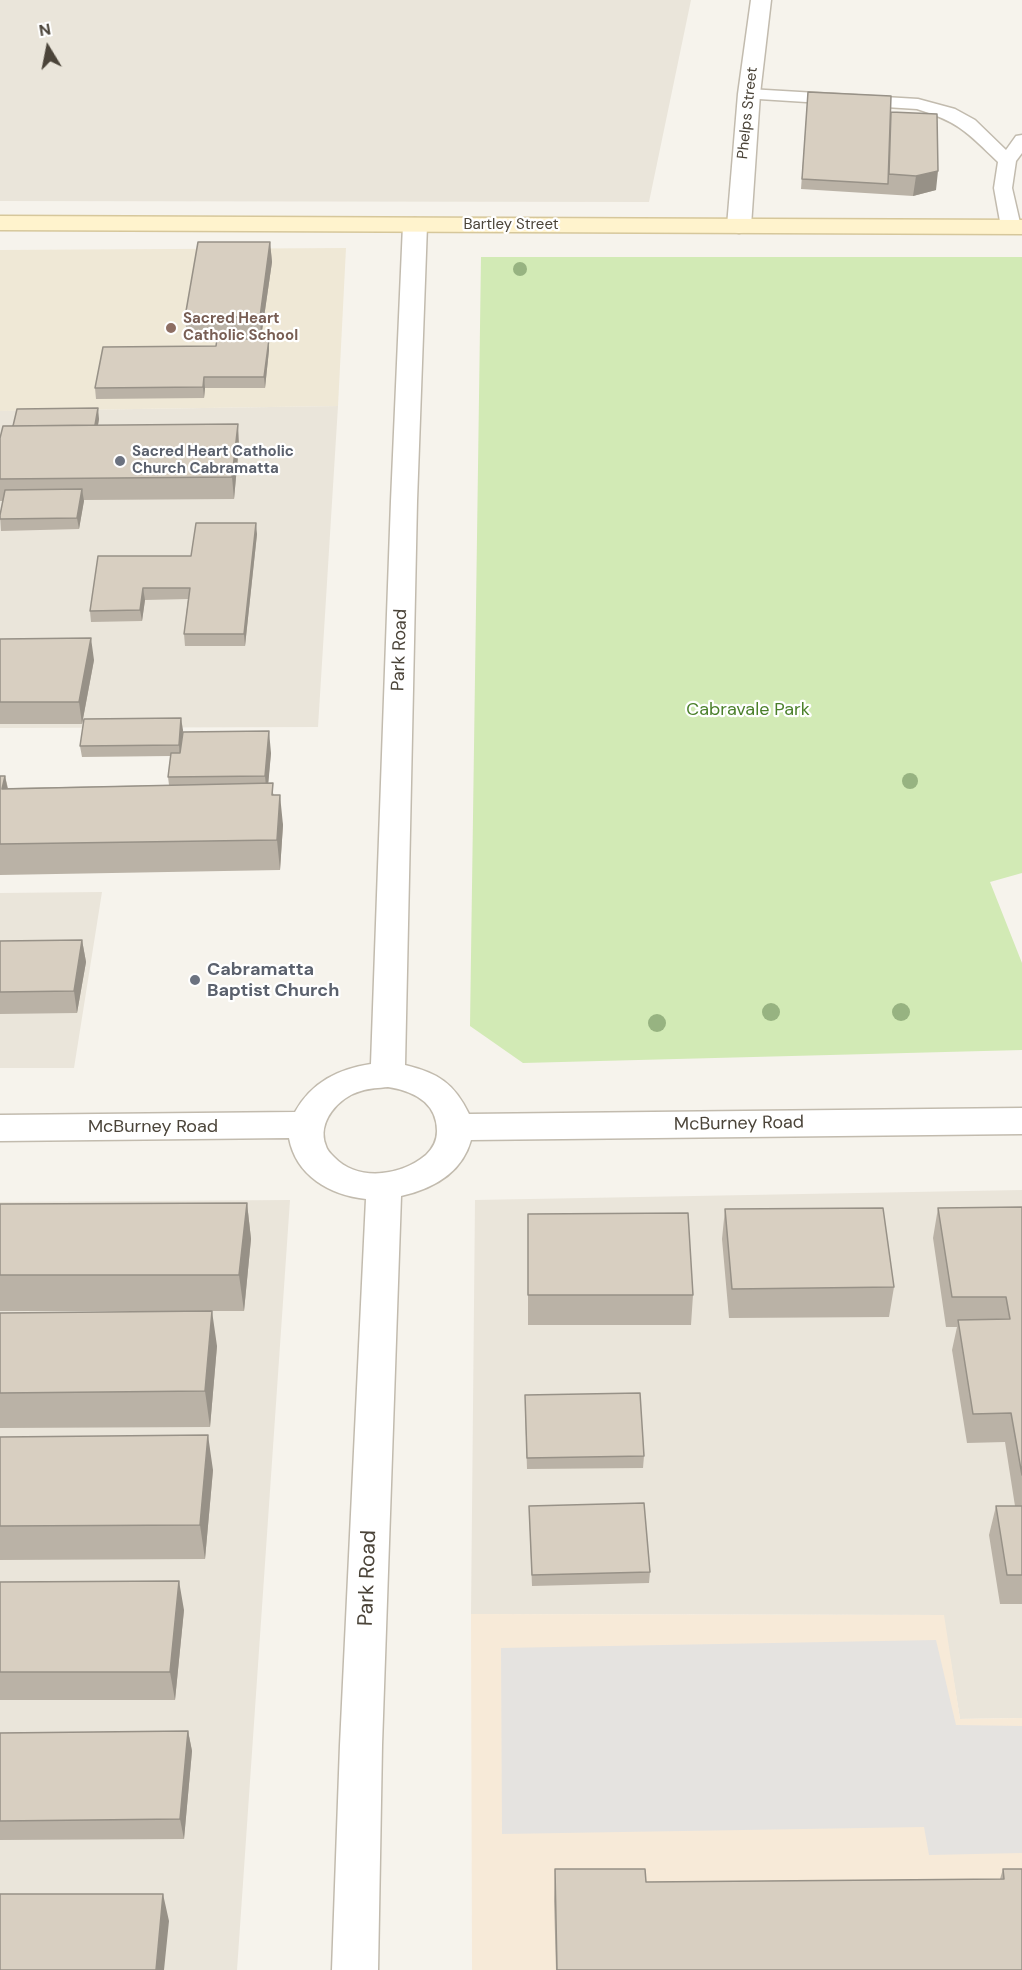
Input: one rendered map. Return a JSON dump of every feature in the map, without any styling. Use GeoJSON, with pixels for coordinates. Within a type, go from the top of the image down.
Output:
{"type":"FeatureCollection","features":[{"type":"Feature","properties":{"kind":"main road","name":"Bartley Street"},"geometry":{"type":"LineString","coordinates":[[0,223],[1016,227]]}},
{"type":"Feature","properties":{"kind":"street","name":"Phelps Street"},"geometry":{"type":"LineString","coordinates":[[739,226],[749,94],[761,0]]}},
{"type":"Feature","properties":{"kind":"street","name":"Park Road"},"geometry":{"type":"LineString","coordinates":[[388,1075],[404,501],[415,225]]}},
{"type":"Feature","properties":{"kind":"street"},"geometry":{"type":"LineString","coordinates":[[388,1075],[409,1078],[428,1086],[442,1097],[453,1112],[456,1127],[453,1145],[443,1160],[427,1174],[384,1187],[352,1183],[325,1170],[313,1157],[306,1142],[306,1125],[313,1109],[326,1095],[344,1084],[365,1077],[388,1075]]}},
{"type":"Feature","properties":{"kind":"street","name":"McBurney Road"},"geometry":{"type":"LineString","coordinates":[[456,1127],[1022,1121]]}},
{"type":"Feature","properties":{"kind":"street","name":"McBurney Road"},"geometry":{"type":"LineString","coordinates":[[0,1128],[306,1125]]}},
{"type":"Feature","properties":{"kind":"street","name":"Park Road"},"geometry":{"type":"LineString","coordinates":[[355,1970],[361,1745],[384,1187]]}},
{"type":"Feature","properties":{"kind":"lane"},"geometry":{"type":"LineString","coordinates":[[749,94],[918,104],[949,113],[969,124],[1007,161]]}},
{"type":"Feature","properties":{"kind":"lane"},"geometry":{"type":"LineString","coordinates":[[1016,227],[1003,188],[1007,161],[1022,142]]}},
{"type":"Feature","properties":{"kind":"shaded area"},"geometry":{"type":"Polygon","coordinates":[[[0,0],[691,0],[649,202],[0,201],[0,0]]]}},
{"type":"Feature","properties":{"kind":"shaded area","name":"Sacred Heart Catholic School"},"geometry":{"type":"Polygon","coordinates":[[[346,248],[338,406],[0,411],[0,250],[346,248]]]}},
{"type":"Feature","properties":{"kind":"shaded area"},"geometry":{"type":"Polygon","coordinates":[[[338,406],[318,727],[0,728],[0,411],[338,406]]]}},
{"type":"Feature","properties":{"kind":"shaded area"},"geometry":{"type":"Polygon","coordinates":[[[102,892],[74,1068],[0,1068],[0,893],[102,892]]]}},
{"type":"Feature","properties":{"kind":"shaded area"},"geometry":{"type":"Polygon","coordinates":[[[1022,1190],[1022,1718],[960,1719],[943,1615],[471,1614],[475,1200],[1022,1190]]]}},
{"type":"Feature","properties":{"kind":"shaded area"},"geometry":{"type":"Polygon","coordinates":[[[290,1200],[237,1970],[0,1970],[0,1202],[290,1200]]]}},
{"type":"Feature","properties":{"kind":"shaded area"},"geometry":{"type":"Polygon","coordinates":[[[471,1614],[944,1615],[960,1719],[1022,1718],[1022,1970],[472,1970],[471,1614]]]}},
{"type":"Feature","properties":{"kind":"shaded area"},"geometry":{"type":"Polygon","coordinates":[[[936,1640],[956,1725],[1022,1726],[1022,1853],[929,1855],[924,1827],[502,1834],[501,1648],[936,1640]]]}},
{"type":"Feature","properties":{"kind":"green space","name":"Cabravale Park"},"geometry":{"type":"Polygon","coordinates":[[[481,257],[1022,257],[1022,873],[990,882],[1022,963],[1022,1050],[523,1063],[470,1026],[481,257]]]}},
{"type":"Feature","properties":{"kind":"building"},"geometry":{"type":"Polygon","coordinates":[[[808,92],[891,96],[888,184],[802,179],[808,92]]]}},
{"type":"Feature","properties":{"kind":"building"},"geometry":{"type":"Polygon","coordinates":[[[891,112],[937,114],[938,171],[916,176],[889,174],[891,112]]]}},
{"type":"Feature","properties":{"kind":"building"},"geometry":{"type":"Polygon","coordinates":[[[198,242],[270,242],[260,317],[185,317],[198,242]]]}},
{"type":"Feature","properties":{"kind":"building"},"geometry":{"type":"Polygon","coordinates":[[[217,339],[269,339],[264,377],[204,377],[203,387],[95,388],[103,347],[216,346],[217,339]]]}},
{"type":"Feature","properties":{"kind":"building"},"geometry":{"type":"Polygon","coordinates":[[[98,408],[95,425],[13,426],[17,409],[98,408]]]}},
{"type":"Feature","properties":{"kind":"building"},"geometry":{"type":"Polygon","coordinates":[[[238,424],[232,477],[0,479],[0,438],[3,426],[238,424]]]}},
{"type":"Feature","properties":{"kind":"building"},"geometry":{"type":"Polygon","coordinates":[[[82,489],[77,518],[0,519],[5,490],[82,489]]]}},
{"type":"Feature","properties":{"kind":"building"},"geometry":{"type":"Polygon","coordinates":[[[196,523],[256,523],[244,634],[184,634],[190,588],[143,588],[140,610],[90,611],[98,556],[191,556],[196,523]]]}},
{"type":"Feature","properties":{"kind":"building"},"geometry":{"type":"Polygon","coordinates":[[[91,638],[79,702],[0,702],[0,639],[91,638]]]}},
{"type":"Feature","properties":{"kind":"building"},"geometry":{"type":"Polygon","coordinates":[[[181,718],[179,745],[80,746],[84,719],[181,718]]]}},
{"type":"Feature","properties":{"kind":"building"},"geometry":{"type":"Polygon","coordinates":[[[269,731],[265,776],[168,777],[171,753],[180,753],[183,732],[269,731]]]}},
{"type":"Feature","properties":{"kind":"building"},"geometry":{"type":"Polygon","coordinates":[[[0,776],[5,776],[2,789],[273,783],[272,795],[280,795],[277,840],[0,844],[0,776]]]}},
{"type":"Feature","properties":{"kind":"building"},"geometry":{"type":"Polygon","coordinates":[[[82,940],[74,991],[0,992],[0,941],[82,940]]]}},
{"type":"Feature","properties":{"kind":"building"},"geometry":{"type":"Polygon","coordinates":[[[247,1203],[239,1275],[0,1275],[0,1204],[247,1203]]]}},
{"type":"Feature","properties":{"kind":"building"},"geometry":{"type":"Polygon","coordinates":[[[1022,1207],[1022,1475],[1011,1413],[973,1414],[958,1320],[1010,1319],[1006,1297],[952,1297],[938,1208],[1022,1207]]]}},
{"type":"Feature","properties":{"kind":"building"},"geometry":{"type":"Polygon","coordinates":[[[883,1208],[894,1287],[732,1289],[725,1209],[883,1208]]]}},
{"type":"Feature","properties":{"kind":"building"},"geometry":{"type":"Polygon","coordinates":[[[688,1213],[693,1295],[528,1295],[528,1214],[688,1213]]]}},
{"type":"Feature","properties":{"kind":"building"},"geometry":{"type":"Polygon","coordinates":[[[212,1311],[205,1391],[0,1393],[0,1313],[212,1311]]]}},
{"type":"Feature","properties":{"kind":"building"},"geometry":{"type":"Polygon","coordinates":[[[640,1393],[644,1456],[527,1458],[525,1395],[640,1393]]]}},
{"type":"Feature","properties":{"kind":"building"},"geometry":{"type":"Polygon","coordinates":[[[208,1435],[200,1525],[0,1526],[0,1437],[208,1435]]]}},
{"type":"Feature","properties":{"kind":"building"},"geometry":{"type":"Polygon","coordinates":[[[644,1503],[650,1572],[532,1575],[529,1506],[644,1503]]]}},
{"type":"Feature","properties":{"kind":"building"},"geometry":{"type":"Polygon","coordinates":[[[996,1506],[1022,1506],[1022,1575],[1007,1575],[996,1506]]]}},
{"type":"Feature","properties":{"kind":"building"},"geometry":{"type":"Polygon","coordinates":[[[179,1581],[170,1672],[0,1672],[0,1582],[179,1581]]]}},
{"type":"Feature","properties":{"kind":"building"},"geometry":{"type":"Polygon","coordinates":[[[188,1731],[180,1819],[0,1821],[0,1733],[188,1731]]]}},
{"type":"Feature","properties":{"kind":"building"},"geometry":{"type":"Polygon","coordinates":[[[555,1869],[645,1869],[646,1882],[1004,1879],[1003,1869],[1022,1869],[1022,1970],[557,1970],[555,1869]]]}},
{"type":"Feature","properties":{"kind":"building"},"geometry":{"type":"Polygon","coordinates":[[[0,1894],[163,1894],[156,1970],[0,1970],[0,1894]]]}},
{"type":"Feature","properties":{"kind":"place","name":"Sacred Heart Catholic School"},"geometry":{"type":"Point","coordinates":[171,328]}},
{"type":"Feature","properties":{"kind":"place","name":"Sacred Heart Catholic Church Cabramatta"},"geometry":{"type":"Point","coordinates":[120,461]}},
{"type":"Feature","properties":{"kind":"place","name":"Cabramatta Baptist Church"},"geometry":{"type":"Point","coordinates":[195,980]}}]}
